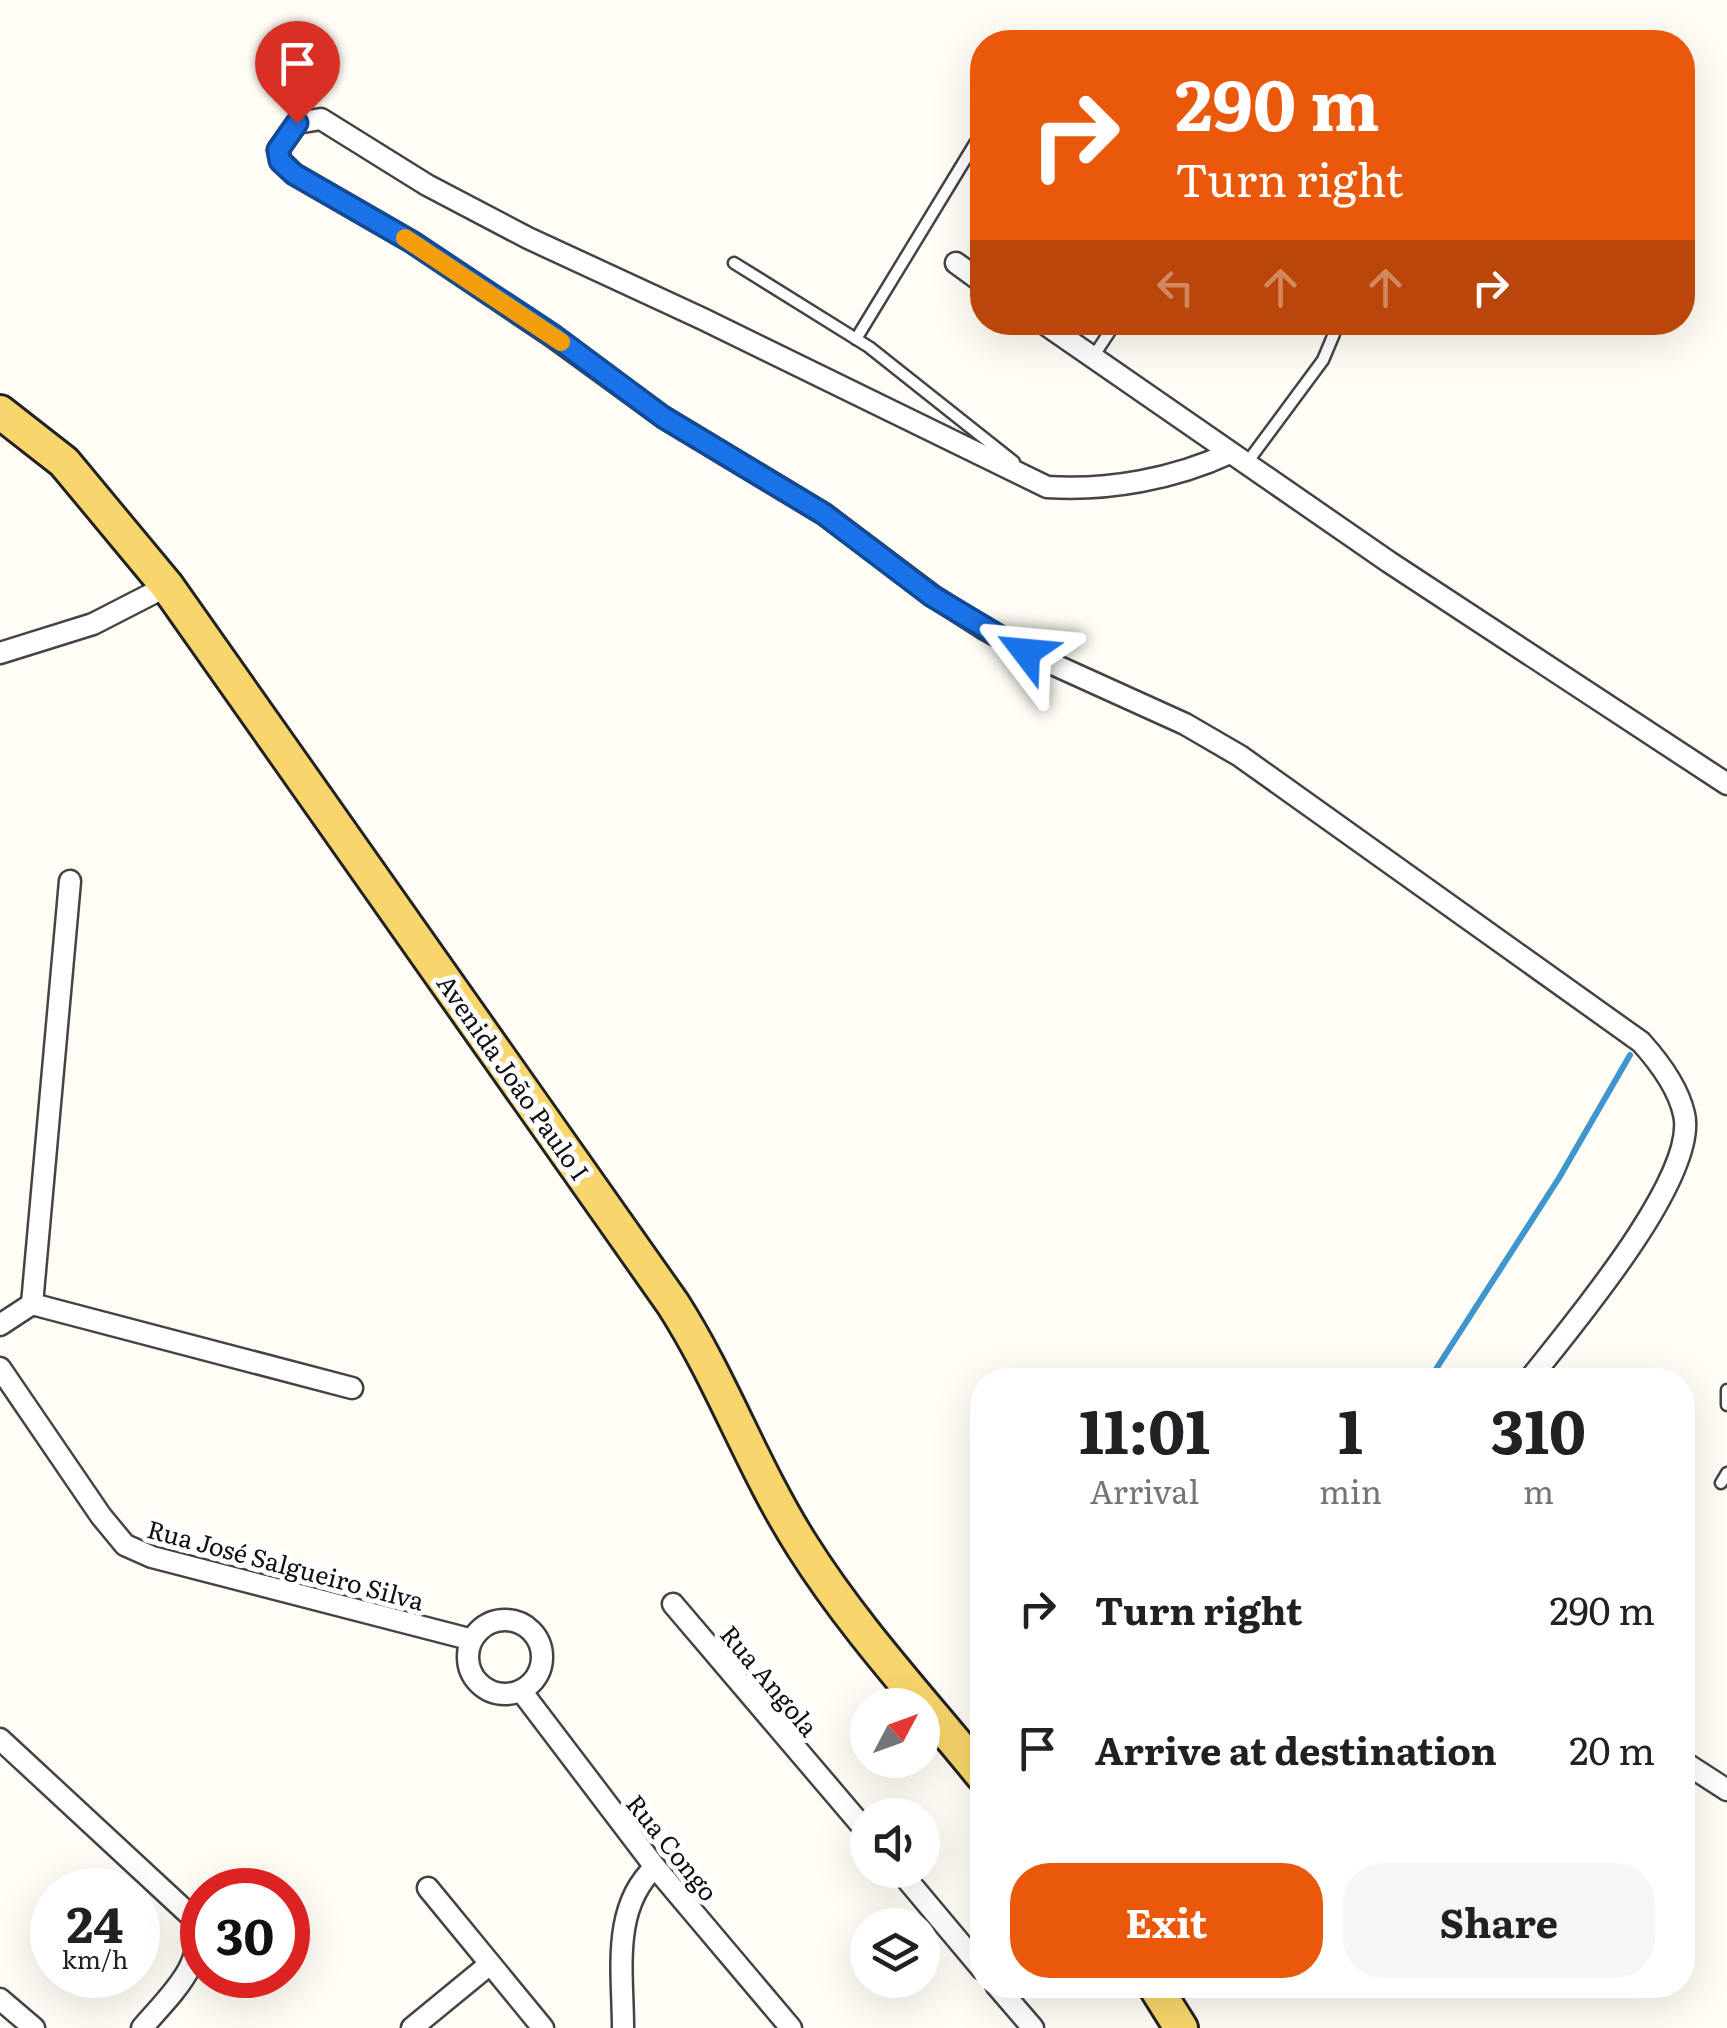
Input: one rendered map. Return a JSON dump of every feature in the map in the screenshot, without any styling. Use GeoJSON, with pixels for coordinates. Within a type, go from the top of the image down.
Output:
{"type":"FeatureCollection","features":[{"type":"Feature","properties":{"kind":"main road","name":"Avenida João Paulo I"},"geometry":{"type":"LineString","coordinates":[[0,412],[64,462],[167,586],[705,1352],[772,1496],[804,1550],[970,1761]]}},
{"type":"Feature","properties":{"kind":"main road"},"geometry":{"type":"LineString","coordinates":[[1162,1998],[1181,2028]]}},
{"type":"Feature","properties":{"kind":"street"},"geometry":{"type":"LineString","coordinates":[[1238,458],[1189,472],[1074,489],[1046,487],[528,238],[426,184],[320,119],[297,123],[278,150],[280,161],[294,174],[412,242],[554,336],[663,417],[824,514],[958,612],[1026,652],[1185,724],[1240,756],[1641,1042],[1674,1088],[1685,1115],[1684,1140],[1675,1172],[1586,1309],[1539,1368]]}},
{"type":"Feature","properties":{"kind":"street"},"geometry":{"type":"LineString","coordinates":[[956,263],[970,273]]}},
{"type":"Feature","properties":{"kind":"street"},"geometry":{"type":"LineString","coordinates":[[1061,335],[1238,458],[1727,784]]}},
{"type":"Feature","properties":{"kind":"street"},"geometry":{"type":"LineString","coordinates":[[0,654],[92,624],[167,586]]}},
{"type":"Feature","properties":{"kind":"street"},"geometry":{"type":"LineString","coordinates":[[32,1304],[70,882]]}},
{"type":"Feature","properties":{"kind":"street"},"geometry":{"type":"LineString","coordinates":[[0,1325],[32,1304],[352,1388]]}},
{"type":"Feature","properties":{"kind":"street","name":"Rua José Salgueiro Silva"},"geometry":{"type":"LineString","coordinates":[[0,1368],[125,1545],[152,1558],[470,1639]]}},
{"type":"Feature","properties":{"kind":"street","name":"Rua Angola"},"geometry":{"type":"LineString","coordinates":[[673,1604],[850,1812]]}},
{"type":"Feature","properties":{"kind":"street"},"geometry":{"type":"LineString","coordinates":[[492,1620],[512,1621],[530,1630],[540,1644],[543,1661],[536,1679],[522,1692],[506,1697],[489,1692],[476,1677],[468,1654],[470,1639],[478,1628],[492,1620]]}},
{"type":"Feature","properties":{"kind":"street","name":"Rua Congo"},"geometry":{"type":"LineString","coordinates":[[522,1692],[655,1867],[790,2028]]}},
{"type":"Feature","properties":{"kind":"street"},"geometry":{"type":"LineString","coordinates":[[0,1739],[192,1918],[198,1931],[198,1950],[184,1978],[142,2028]]}},
{"type":"Feature","properties":{"kind":"street"},"geometry":{"type":"LineString","coordinates":[[1695,1769],[1727,1790]]}},
{"type":"Feature","properties":{"kind":"street"},"geometry":{"type":"LineString","coordinates":[[622,2028],[623,1940],[628,1903],[638,1883],[655,1867]]}},
{"type":"Feature","properties":{"kind":"street"},"geometry":{"type":"LineString","coordinates":[[428,1888],[543,2028]]}},
{"type":"Feature","properties":{"kind":"street"},"geometry":{"type":"LineString","coordinates":[[914,1888],[970,1954]]}},
{"type":"Feature","properties":{"kind":"street"},"geometry":{"type":"LineString","coordinates":[[412,2028],[490,1964]]}},
{"type":"Feature","properties":{"kind":"street"},"geometry":{"type":"LineString","coordinates":[[1007,1998],[1033,2028]]}},
{"type":"Feature","properties":{"kind":"street"},"geometry":{"type":"LineString","coordinates":[[0,1999],[34,2028]]}},
{"type":"Feature","properties":{"kind":"lane"},"geometry":{"type":"LineString","coordinates":[[856,338],[970,152]]}},
{"type":"Feature","properties":{"kind":"lane"},"geometry":{"type":"LineString","coordinates":[[734,263],[856,338],[931,393],[1046,487]]}},
{"type":"Feature","properties":{"kind":"lane"},"geometry":{"type":"LineString","coordinates":[[1093,357],[1107,335]]}},
{"type":"Feature","properties":{"kind":"lane"},"geometry":{"type":"LineString","coordinates":[[1238,458],[1323,360],[1334,335]]}},
{"type":"Feature","properties":{"kind":"lane"},"geometry":{"type":"LineString","coordinates":[[1727,1390],[1727,1405]]}},
{"type":"Feature","properties":{"kind":"waterway"},"geometry":{"type":"LineString","coordinates":[[1437,1368],[1559,1178],[1630,1055]]}},
{"type":"Feature","properties":{"kind":"slow traffic"},"geometry":{"type":"LineString","coordinates":[[405,238],[561,342]]}},
{"type":"Feature","properties":{"kind":"route"},"geometry":{"type":"LineString","coordinates":[[297,123],[278,150],[280,161],[294,174],[412,242],[554,336],[663,417],[824,514],[932,596],[1026,652]]}}]}
